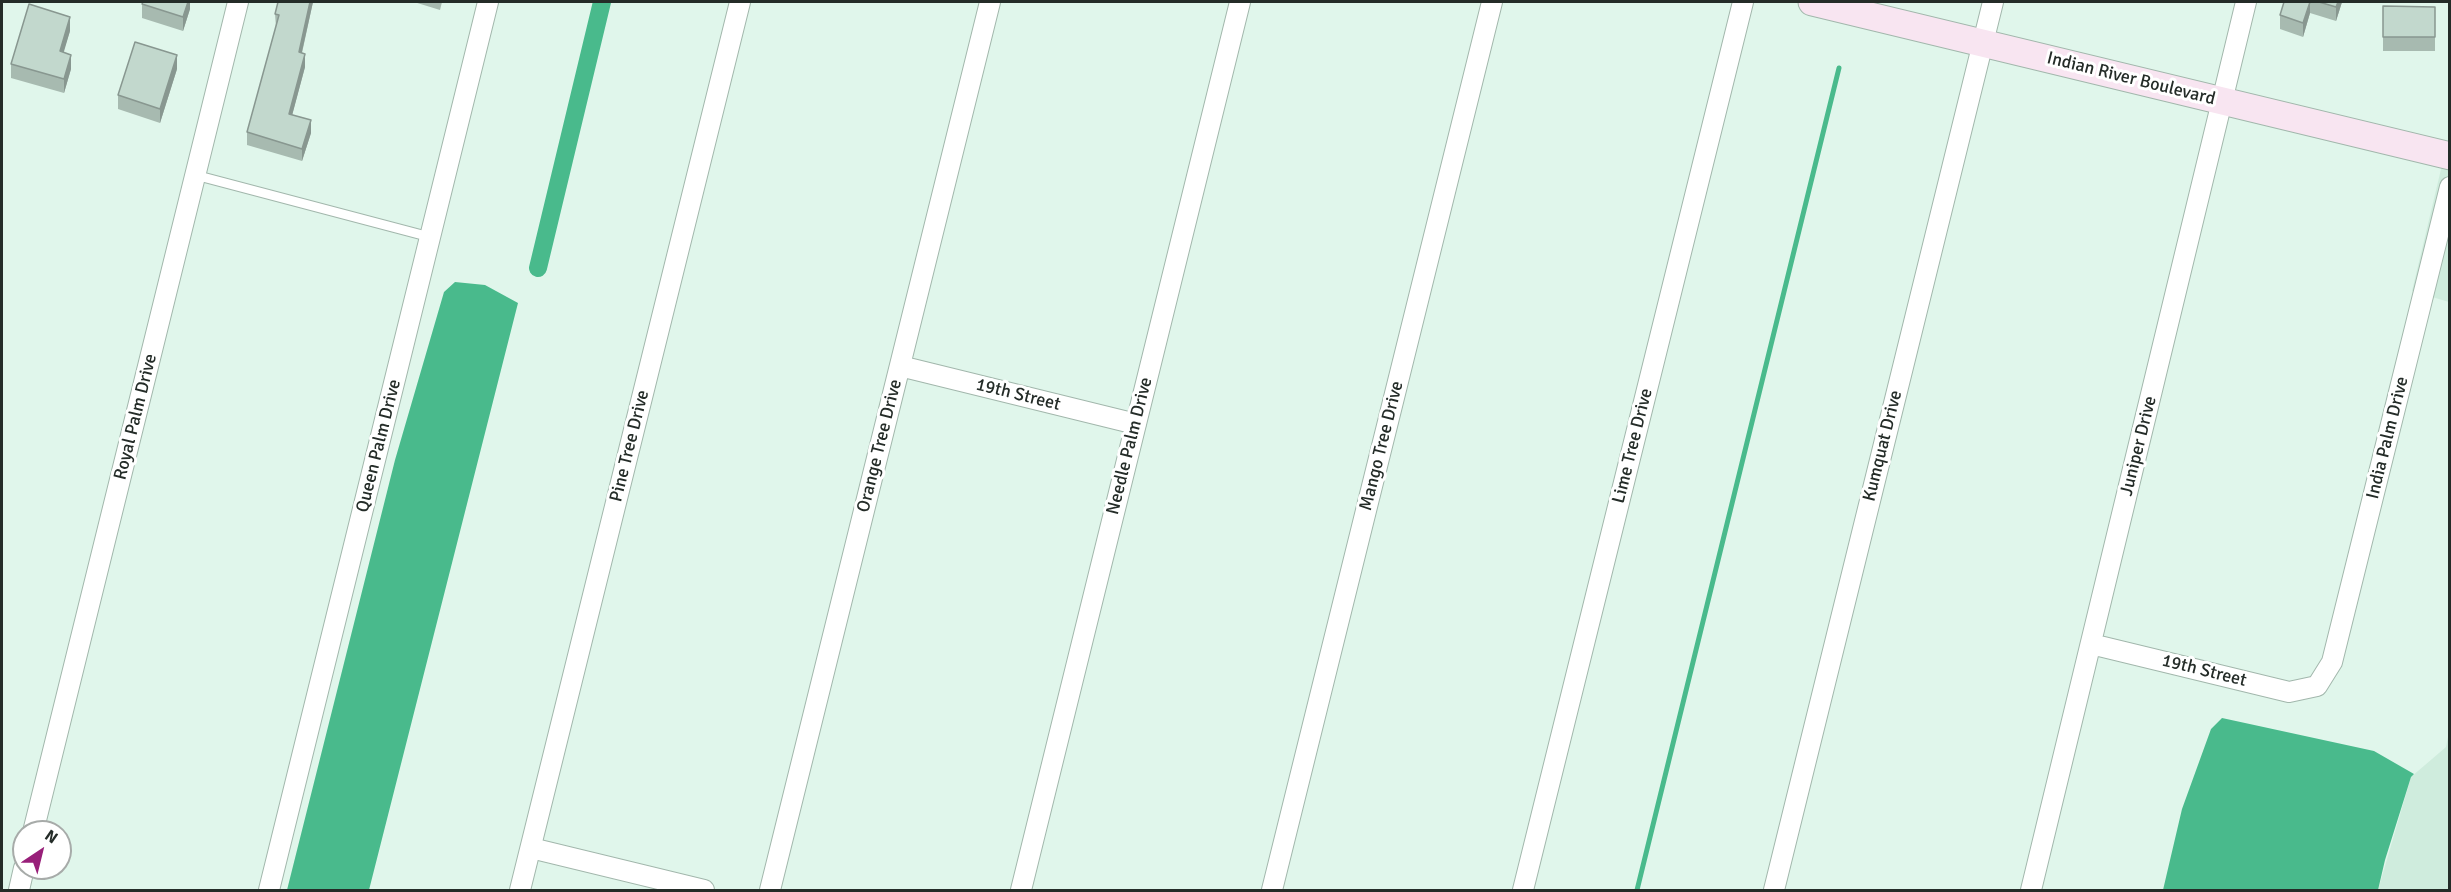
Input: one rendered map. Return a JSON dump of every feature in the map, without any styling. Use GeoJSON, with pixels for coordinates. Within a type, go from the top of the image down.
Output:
{"type":"FeatureCollection","features":[{"type":"Feature","properties":{"kind":"main road","name":"Indian River Boulevard"},"geometry":{"type":"LineString","coordinates":[[1812,2],[2450,156]]}},
{"type":"Feature","properties":{"kind":"street","name":"Royal Palm Drive"},"geometry":{"type":"LineString","coordinates":[[36,820],[238,2]]}},
{"type":"Feature","properties":{"kind":"street","name":"Queen Palm Drive"},"geometry":{"type":"LineString","coordinates":[[269,891],[488,2]]}},
{"type":"Feature","properties":{"kind":"street","name":"Pine Tree Drive"},"geometry":{"type":"LineString","coordinates":[[520,891],[740,2]]}},
{"type":"Feature","properties":{"kind":"street","name":"Orange Tree Drive"},"geometry":{"type":"LineString","coordinates":[[770,891],[990,2]]}},
{"type":"Feature","properties":{"kind":"street","name":"Needle Palm Drive"},"geometry":{"type":"LineString","coordinates":[[1021,891],[1240,2]]}},
{"type":"Feature","properties":{"kind":"street","name":"Mango Tree Drive"},"geometry":{"type":"LineString","coordinates":[[1272,891],[1492,2]]}},
{"type":"Feature","properties":{"kind":"street","name":"Lime Tree Drive"},"geometry":{"type":"LineString","coordinates":[[1523,891],[1743,2]]}},
{"type":"Feature","properties":{"kind":"street","name":"Kumquat Drive"},"geometry":{"type":"LineString","coordinates":[[1774,891],[1993,2]]}},
{"type":"Feature","properties":{"kind":"street","name":"Juniper Drive"},"geometry":{"type":"LineString","coordinates":[[2031,891],[2246,2]]}},
{"type":"Feature","properties":{"kind":"street","name":"India Palm Drive"},"geometry":{"type":"LineString","coordinates":[[2317,686],[2332,662],[2450,187]]}},
{"type":"Feature","properties":{"kind":"street","name":"19th Street"},"geometry":{"type":"LineString","coordinates":[[900,366],[1136,424]]}},
{"type":"Feature","properties":{"kind":"street","name":"19th Street"},"geometry":{"type":"LineString","coordinates":[[2091,644],[2289,692],[2317,686]]}},
{"type":"Feature","properties":{"kind":"street"},"geometry":{"type":"LineString","coordinates":[[531,848],[704,891]]}},
{"type":"Feature","properties":{"kind":"lane"},"geometry":{"type":"LineString","coordinates":[[195,175],[430,237]]}},
{"type":"Feature","properties":{"kind":"shaded area"},"geometry":{"type":"Polygon","coordinates":[[[2442,165],[2449,167],[2449,302],[2412,291],[2442,165]]]}},
{"type":"Feature","properties":{"kind":"shaded area"},"geometry":{"type":"Polygon","coordinates":[[[455,282],[485,285],[518,303],[369,890],[287,890],[395,460],[444,292],[455,282]]]}},
{"type":"Feature","properties":{"kind":"shaded area"},"geometry":{"type":"Polygon","coordinates":[[[2222,718],[2374,751],[2414,774],[2411,777],[2385,860],[2378,890],[2163,890],[2182,809],[2211,729],[2222,718]]]}},
{"type":"Feature","properties":{"kind":"shaded area"},"geometry":{"type":"Polygon","coordinates":[[[2449,732],[2449,890],[2378,890],[2411,777],[2446,747],[2449,732]]]}},
{"type":"Feature","properties":{"kind":"building"},"geometry":{"type":"Polygon","coordinates":[[[143,2],[188,2],[183,17],[142,4],[143,2]]]}},
{"type":"Feature","properties":{"kind":"building"},"geometry":{"type":"Polygon","coordinates":[[[278,2],[310,2],[299,52],[305,54],[289,114],[311,120],[302,149],[247,132],[279,15],[275,14],[278,2]]]}},
{"type":"Feature","properties":{"kind":"building"},"geometry":{"type":"Polygon","coordinates":[[[2284,2],[2310,2],[2303,23],[2280,15],[2284,2]]]}},
{"type":"Feature","properties":{"kind":"building"},"geometry":{"type":"Polygon","coordinates":[[[2319,2],[2338,2],[2336,7],[2319,2]]]}},
{"type":"Feature","properties":{"kind":"building"},"geometry":{"type":"Polygon","coordinates":[[[29,4],[70,17],[60,51],[71,55],[64,79],[11,64],[29,4]]]}},
{"type":"Feature","properties":{"kind":"building"},"geometry":{"type":"Polygon","coordinates":[[[2383,6],[2435,7],[2435,37],[2383,37],[2383,6]]]}},
{"type":"Feature","properties":{"kind":"building"},"geometry":{"type":"Polygon","coordinates":[[[135,42],[177,55],[160,109],[118,95],[135,42]]]}},
{"type":"Feature","properties":{"kind":"waterway"},"geometry":{"type":"LineString","coordinates":[[538,268],[602,2]]}},
{"type":"Feature","properties":{"kind":"waterway"},"geometry":{"type":"LineString","coordinates":[[1637,890],[1839,68]]}}]}
